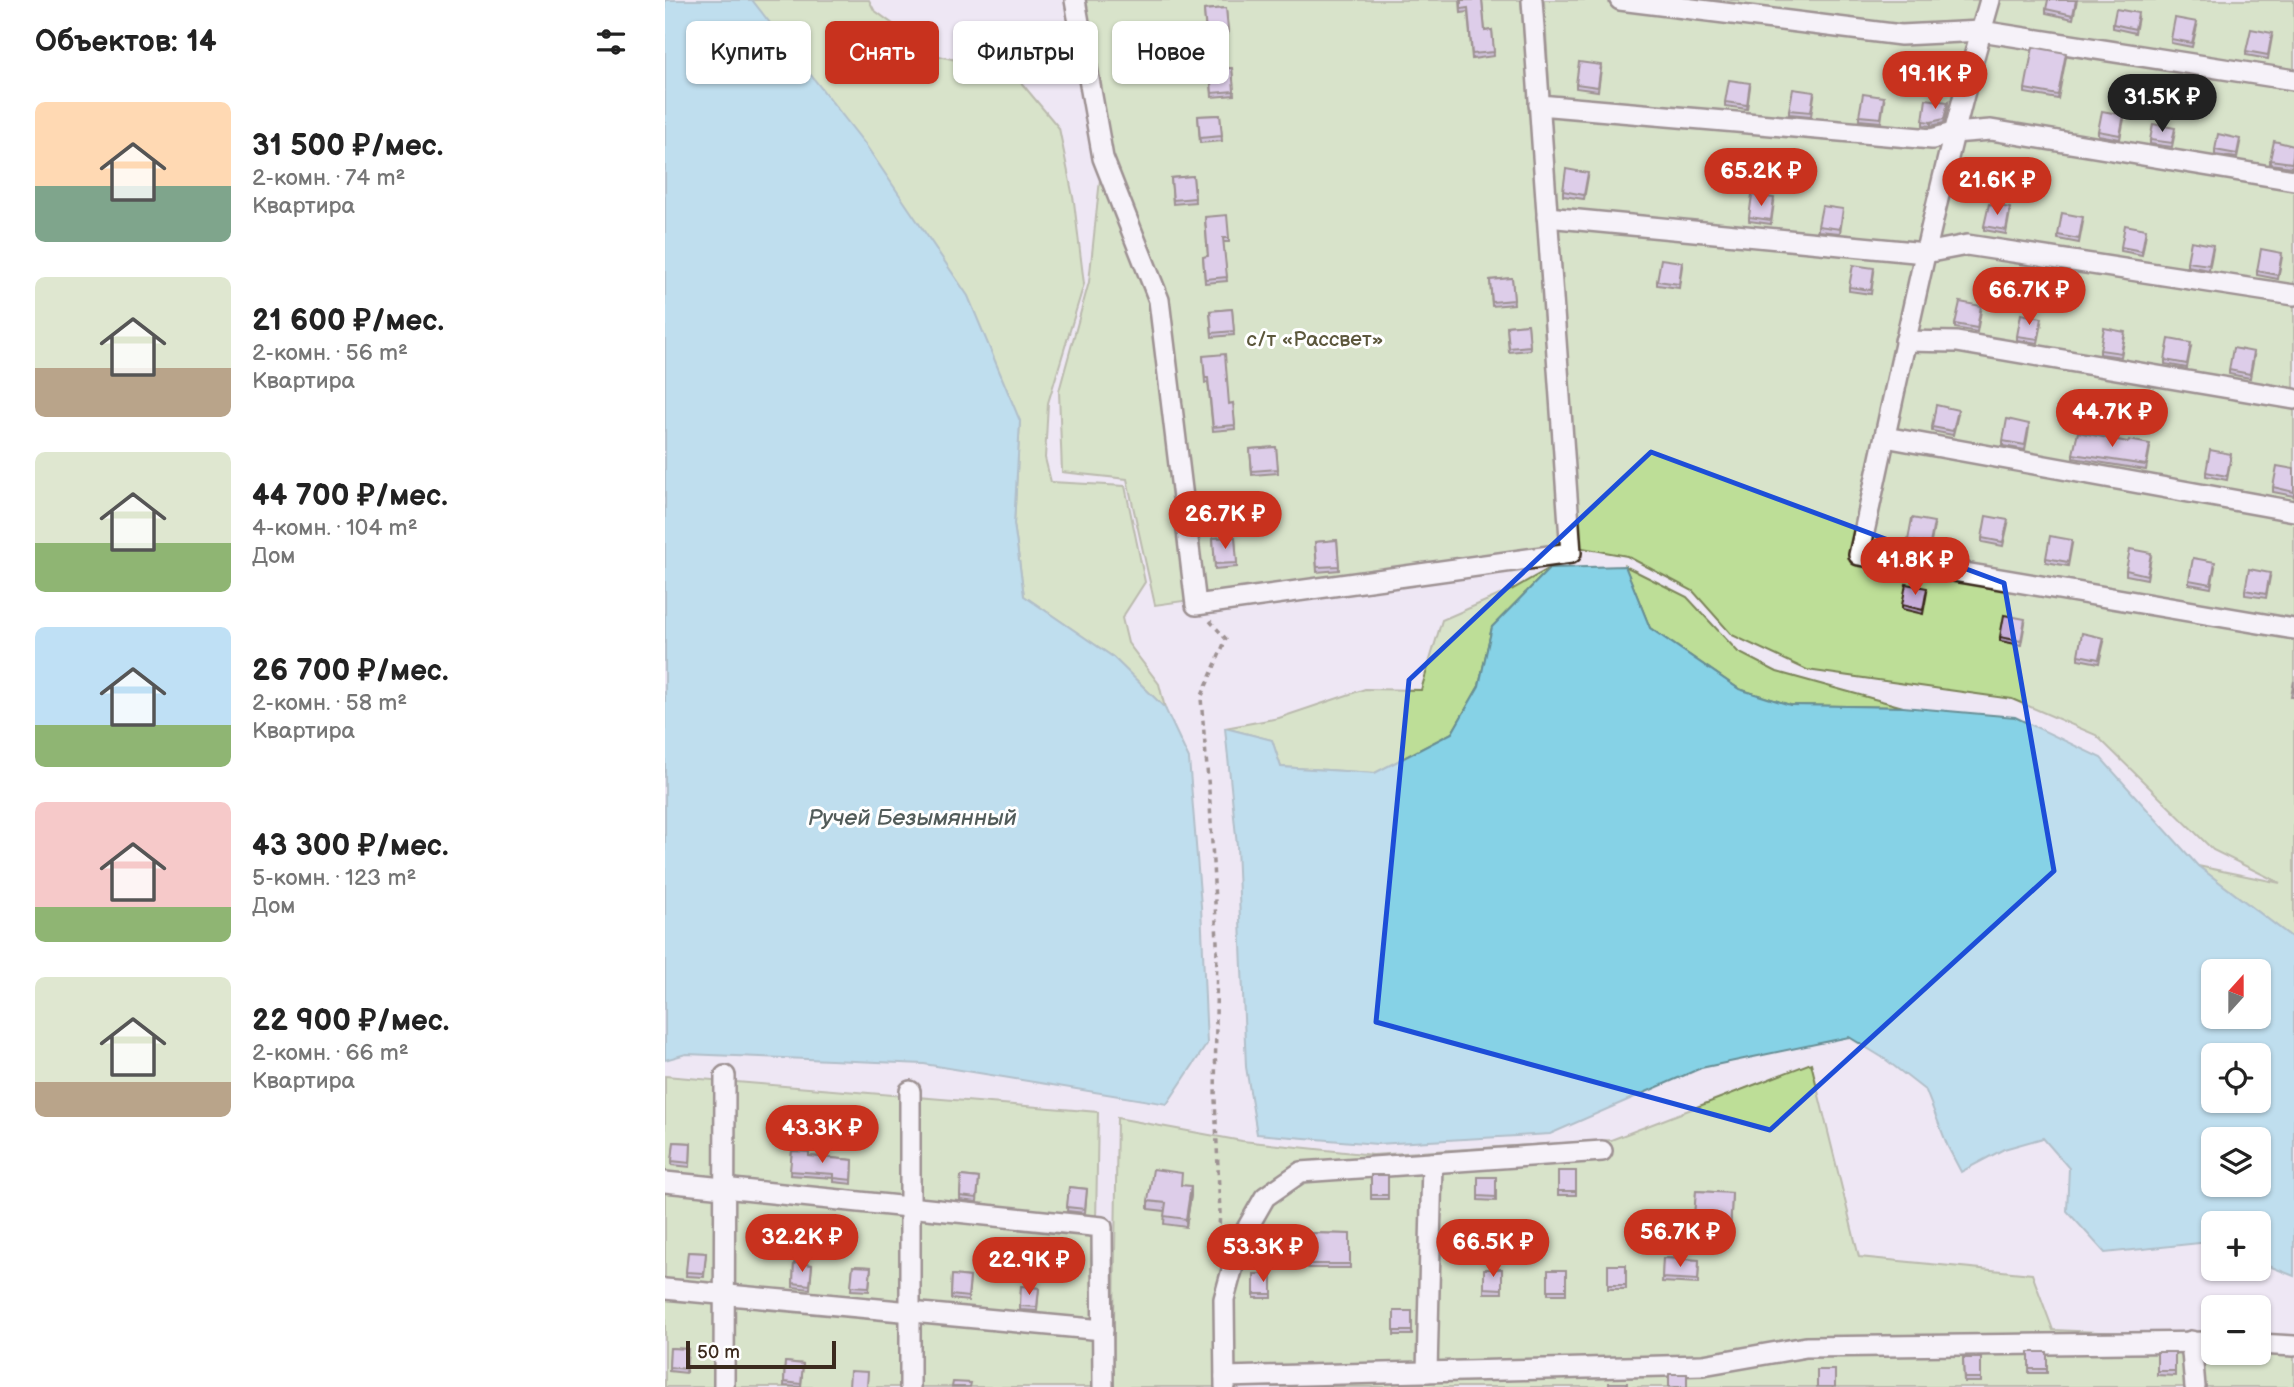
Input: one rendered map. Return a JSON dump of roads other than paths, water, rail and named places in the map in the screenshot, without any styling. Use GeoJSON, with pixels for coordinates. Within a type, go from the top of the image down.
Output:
{"type":"FeatureCollection","features":[{"type":"Feature","properties":{"kind":"lane"},"geometry":{"type":"LineString","coordinates":[[1075,0],[1103,158],[1159,300],[1196,606],[1571,553],[1532,0]]}},
{"type":"Feature","properties":{"kind":"lane"},"geometry":{"type":"LineString","coordinates":[[1620,0],[1901,35],[1981,31],[2294,80]]}},
{"type":"Feature","properties":{"kind":"lane"},"geometry":{"type":"LineString","coordinates":[[1990,0],[1953,133],[1859,555],[2294,629]]}},
{"type":"Feature","properties":{"kind":"lane"},"geometry":{"type":"LineString","coordinates":[[1539,105],[1931,139],[1953,133],[1991,130],[2294,180]]}},
{"type":"Feature","properties":{"kind":"lane"},"geometry":{"type":"LineString","coordinates":[[1547,217],[1925,253],[1967,245],[2294,295]]}},
{"type":"Feature","properties":{"kind":"lane"},"geometry":{"type":"LineString","coordinates":[[1905,341],[1957,342],[2294,399]]}},
{"type":"Feature","properties":{"kind":"lane"},"geometry":{"type":"LineString","coordinates":[[1885,437],[2294,511]]}},
{"type":"Feature","properties":{"kind":"lane"},"geometry":{"type":"LineString","coordinates":[[724,1387],[725,1076]]}},
{"type":"Feature","properties":{"kind":"lane"},"geometry":{"type":"LineString","coordinates":[[910,1091],[910,1387]]}},
{"type":"Feature","properties":{"kind":"lane"},"geometry":{"type":"LineString","coordinates":[[1602,1151],[1301,1172],[1265,1197],[1245,1232],[1224,1299],[1225,1382],[1427,1372],[1703,1365],[1806,1347],[2201,1341]]}},
{"type":"Feature","properties":{"kind":"lane"},"geometry":{"type":"LineString","coordinates":[[1427,1372],[1432,1163]]}},
{"type":"Feature","properties":{"kind":"lane"},"geometry":{"type":"LineString","coordinates":[[665,1182],[1102,1227],[1103,1387]]}},
{"type":"Feature","properties":{"kind":"lane"},"geometry":{"type":"LineString","coordinates":[[665,1289],[1103,1330]]}},
{"type":"Feature","properties":{"kind":"lane"},"geometry":{"type":"LineString","coordinates":[[2191,1341],[2195,1387]]}},
{"type":"Feature","properties":{"kind":"lane"},"geometry":{"type":"LineString","coordinates":[[2271,1345],[2294,1346]]}},
{"type":"Feature","properties":{"kind":"water","name":"Ручей Безымянный"},"geometry":{"type":"Polygon","coordinates":[[[665,0],[752,0],[768,21],[686,21],[686,84],[811,84],[811,75],[865,144],[968,296],[1020,421],[1014,524],[1024,596],[1113,657],[1165,708],[1189,759],[1201,906],[1207,1044],[1167,1104],[924,1064],[686,1054],[665,1060],[665,0]]]}},
{"type":"Feature","properties":{"kind":"water"},"geometry":{"type":"Polygon","coordinates":[[[1625,566],[1650,628],[1739,689],[1790,705],[1903,707],[2015,717],[2101,758],[2198,866],[2294,939],[2294,1276],[2271,1267],[2271,1211],[2201,1211],[2201,1243],[2105,1253],[2067,1211],[2069,1168],[2043,1138],[2004,1149],[1961,1172],[1926,1091],[1885,1059],[1849,1037],[1701,1068],[1550,1134],[1377,1144],[1257,1134],[1246,1067],[1237,846],[1225,728],[1272,740],[1281,767],[1375,773],[1452,733],[1479,686],[1492,627],[1550,568],[1625,566]]]}},
{"type":"Feature","properties":{"kind":"park label","name":"с/т «Рассвет»"},"geometry":{"type":"Point","coordinates":[1315,339]}}]}
